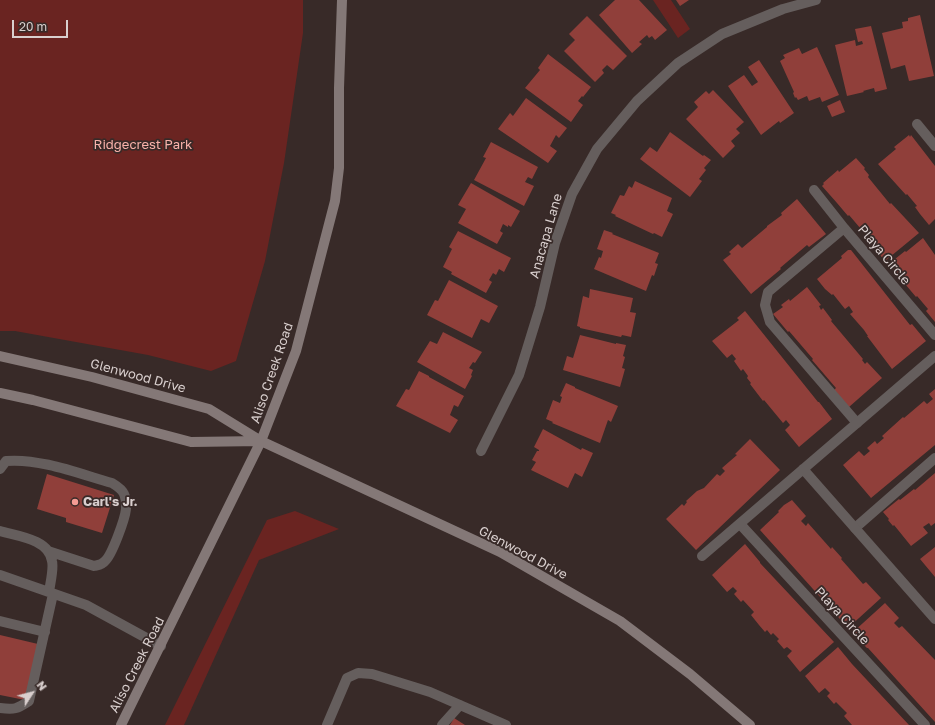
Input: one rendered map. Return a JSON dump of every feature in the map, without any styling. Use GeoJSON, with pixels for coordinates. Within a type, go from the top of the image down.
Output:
{"type":"FeatureCollection","features":[{"type":"Feature","properties":{"kind":"main road","name":"Aliso Creek Road"},"geometry":{"type":"LineString","coordinates":[[121,725],[261,441],[296,351],[335,201],[339,168],[339,88],[342,0]]}},
{"type":"Feature","properties":{"kind":"main road","name":"Glenwood Drive"},"geometry":{"type":"LineString","coordinates":[[0,356],[92,377],[209,409],[261,441],[500,552],[620,621],[690,674],[750,725]]}},
{"type":"Feature","properties":{"kind":"main road","name":"Glenwood Drive"},"geometry":{"type":"LineString","coordinates":[[0,394],[33,400],[191,442],[261,441]]}},
{"type":"Feature","properties":{"kind":"street","name":"Anacapa Lane"},"geometry":{"type":"LineString","coordinates":[[481,451],[519,375],[540,307],[555,243],[572,194],[597,148],[636,101],[678,63],[722,34],[783,9],[816,0]]}},
{"type":"Feature","properties":{"kind":"street"},"geometry":{"type":"LineString","coordinates":[[917,124],[935,146]]}},
{"type":"Feature","properties":{"kind":"street","name":"Playa Circle"},"geometry":{"type":"LineString","coordinates":[[814,190],[844,228],[935,335]]}},
{"type":"Feature","properties":{"kind":"street"},"geometry":{"type":"LineString","coordinates":[[844,228],[768,292],[764,305],[770,322],[857,423]]}},
{"type":"Feature","properties":{"kind":"street"},"geometry":{"type":"LineString","coordinates":[[702,556],[935,356]]}},
{"type":"Feature","properties":{"kind":"street"},"geometry":{"type":"LineString","coordinates":[[854,528],[935,458]]}},
{"type":"Feature","properties":{"kind":"street"},"geometry":{"type":"LineString","coordinates":[[0,469],[6,461],[23,461],[48,465],[112,483],[124,493],[126,509],[124,518],[111,552],[105,561],[94,566],[48,551]]}},
{"type":"Feature","properties":{"kind":"street"},"geometry":{"type":"LineString","coordinates":[[803,469],[935,619]]}},
{"type":"Feature","properties":{"kind":"street","name":"Playa Circle"},"geometry":{"type":"LineString","coordinates":[[740,524],[925,725]]}},
{"type":"Feature","properties":{"kind":"street"},"geometry":{"type":"LineString","coordinates":[[0,531],[32,540],[43,546],[48,551],[52,561],[51,593],[45,632],[29,702],[20,708],[12,710],[0,708]]}},
{"type":"Feature","properties":{"kind":"street"},"geometry":{"type":"LineString","coordinates":[[0,576],[86,605],[161,646]]}},
{"type":"Feature","properties":{"kind":"street"},"geometry":{"type":"LineString","coordinates":[[0,621],[45,632]]}},
{"type":"Feature","properties":{"kind":"street"},"geometry":{"type":"LineString","coordinates":[[327,725],[347,678],[358,673],[372,674],[430,692],[506,725]]}},
{"type":"Feature","properties":{"kind":"street"},"geometry":{"type":"LineString","coordinates":[[442,725],[460,705]]}},
{"type":"Feature","properties":{"kind":"green space","name":"Ridgecrest Park"},"geometry":{"type":"Polygon","coordinates":[[[0,0],[303,0],[303,33],[284,163],[265,261],[236,361],[211,371],[148,355],[15,331],[0,331],[0,0]]]}},
{"type":"Feature","properties":{"kind":"green space"},"geometry":{"type":"Polygon","coordinates":[[[653,0],[671,0],[690,29],[678,38],[653,0]]]}},
{"type":"Feature","properties":{"kind":"green space"},"geometry":{"type":"Polygon","coordinates":[[[295,511],[339,529],[259,560],[184,725],[165,725],[267,520],[295,511]]]}},
{"type":"Feature","properties":{"kind":"building"},"geometry":{"type":"Polygon","coordinates":[[[615,0],[639,0],[667,30],[655,40],[652,36],[649,38],[647,35],[639,42],[642,44],[632,53],[599,15],[615,0]]]}},
{"type":"Feature","properties":{"kind":"building"},"geometry":{"type":"Polygon","coordinates":[[[676,0],[689,0],[680,6],[676,0]]]}},
{"type":"Feature","properties":{"kind":"building"},"geometry":{"type":"Polygon","coordinates":[[[920,15],[934,76],[909,81],[905,65],[891,69],[882,33],[903,28],[902,22],[908,21],[908,18],[920,15]]]}},
{"type":"Feature","properties":{"kind":"building"},"geometry":{"type":"Polygon","coordinates":[[[587,16],[627,56],[613,70],[607,65],[602,70],[604,73],[595,82],[564,51],[575,40],[569,34],[587,16]]]}},
{"type":"Feature","properties":{"kind":"building"},"geometry":{"type":"Polygon","coordinates":[[[871,26],[887,89],[875,92],[874,88],[847,96],[835,45],[855,40],[856,46],[863,44],[862,41],[858,42],[855,29],[871,26]]]}},
{"type":"Feature","properties":{"kind":"building"},"geometry":{"type":"Polygon","coordinates":[[[817,47],[839,95],[822,102],[820,97],[809,101],[807,96],[798,100],[796,97],[795,98],[794,92],[780,61],[785,58],[783,55],[799,48],[802,54],[817,47]]]}},
{"type":"Feature","properties":{"kind":"building"},"geometry":{"type":"Polygon","coordinates":[[[548,54],[591,87],[578,101],[583,105],[571,122],[525,88],[540,70],[538,68],[548,54]]]}},
{"type":"Feature","properties":{"kind":"building"},"geometry":{"type":"Polygon","coordinates":[[[759,60],[794,113],[780,123],[779,121],[761,135],[728,86],[744,75],[752,86],[758,82],[748,67],[759,60]]]}},
{"type":"Feature","properties":{"kind":"building"},"geometry":{"type":"Polygon","coordinates":[[[713,90],[744,122],[736,129],[740,133],[731,141],[735,146],[723,158],[686,119],[698,107],[694,102],[706,91],[709,94],[713,90]]]}},
{"type":"Feature","properties":{"kind":"building"},"geometry":{"type":"Polygon","coordinates":[[[526,98],[567,128],[559,138],[556,135],[550,146],[557,151],[548,163],[498,129],[510,113],[513,116],[526,98]]]}},
{"type":"Feature","properties":{"kind":"building"},"geometry":{"type":"Polygon","coordinates":[[[840,100],[845,112],[832,117],[827,106],[840,100]]]}},
{"type":"Feature","properties":{"kind":"building"},"geometry":{"type":"Polygon","coordinates":[[[670,132],[703,156],[704,155],[711,160],[704,168],[706,170],[699,179],[702,181],[690,197],[640,159],[650,147],[657,152],[670,132]]]}},
{"type":"Feature","properties":{"kind":"building"},"geometry":{"type":"Polygon","coordinates":[[[909,135],[910,137],[911,135],[935,166],[935,219],[929,225],[915,207],[917,206],[907,194],[906,195],[878,164],[896,149],[894,147],[909,135]]]}},
{"type":"Feature","properties":{"kind":"building"},"geometry":{"type":"Polygon","coordinates":[[[491,142],[538,167],[532,179],[528,177],[525,182],[534,186],[524,206],[474,180],[486,158],[483,157],[491,142]]]}},
{"type":"Feature","properties":{"kind":"building"},"geometry":{"type":"Polygon","coordinates":[[[856,158],[865,168],[864,169],[869,175],[868,177],[890,204],[891,203],[919,233],[885,261],[870,243],[872,242],[822,186],[824,184],[823,183],[838,170],[839,172],[856,158]]]}},
{"type":"Feature","properties":{"kind":"building"},"geometry":{"type":"Polygon","coordinates":[[[635,181],[672,198],[667,211],[673,214],[662,237],[611,213],[620,195],[624,196],[629,186],[632,188],[635,181]]]}},
{"type":"Feature","properties":{"kind":"building"},"geometry":{"type":"Polygon","coordinates":[[[471,183],[520,211],[511,227],[503,224],[500,231],[503,233],[497,244],[458,223],[466,209],[458,205],[471,183]]]}},
{"type":"Feature","properties":{"kind":"building"},"geometry":{"type":"Polygon","coordinates":[[[797,199],[826,234],[809,247],[807,245],[751,294],[723,260],[731,254],[729,252],[738,244],[742,248],[782,215],[781,213],[797,199]]]}},
{"type":"Feature","properties":{"kind":"building"},"geometry":{"type":"Polygon","coordinates":[[[604,230],[659,253],[655,263],[658,264],[654,276],[652,275],[646,291],[594,269],[599,257],[601,258],[603,251],[597,249],[604,230]]]}},
{"type":"Feature","properties":{"kind":"building"},"geometry":{"type":"Polygon","coordinates":[[[458,231],[511,258],[504,272],[499,269],[496,275],[493,273],[489,280],[492,282],[486,293],[451,274],[452,272],[443,267],[452,249],[449,247],[458,231]]]}},
{"type":"Feature","properties":{"kind":"building"},"geometry":{"type":"Polygon","coordinates":[[[923,238],[935,255],[935,322],[926,311],[928,309],[890,266],[890,263],[923,238]]]}},
{"type":"Feature","properties":{"kind":"building"},"geometry":{"type":"Polygon","coordinates":[[[848,250],[851,250],[910,325],[912,324],[926,341],[892,369],[864,330],[850,314],[853,312],[849,306],[845,309],[833,294],[832,295],[825,289],[817,279],[842,258],[841,256],[848,250]]]}},
{"type":"Feature","properties":{"kind":"building"},"geometry":{"type":"Polygon","coordinates":[[[449,280],[498,306],[489,323],[481,319],[472,338],[427,315],[435,300],[438,301],[449,280]]]}},
{"type":"Feature","properties":{"kind":"building"},"geometry":{"type":"Polygon","coordinates":[[[807,287],[821,305],[819,306],[821,310],[823,308],[832,320],[831,321],[863,359],[862,360],[865,364],[867,362],[882,378],[849,407],[834,390],[836,388],[812,360],[813,359],[773,314],[783,307],[781,305],[789,299],[790,301],[807,287]]]}},
{"type":"Feature","properties":{"kind":"building"},"geometry":{"type":"Polygon","coordinates":[[[590,289],[633,298],[630,312],[636,313],[631,337],[622,335],[621,337],[580,328],[577,326],[583,296],[589,298],[590,289]]]}},
{"type":"Feature","properties":{"kind":"building"},"geometry":{"type":"Polygon","coordinates":[[[745,311],[832,419],[799,447],[785,430],[790,425],[786,420],[783,423],[764,400],[763,401],[750,384],[751,383],[747,378],[748,376],[743,369],[741,371],[734,361],[736,359],[732,354],[727,358],[712,341],[739,320],[737,318],[745,311]]]}},
{"type":"Feature","properties":{"kind":"building"},"geometry":{"type":"Polygon","coordinates":[[[443,332],[482,352],[475,363],[473,362],[469,368],[473,370],[472,376],[465,389],[417,362],[430,341],[437,344],[443,332]]]}},
{"type":"Feature","properties":{"kind":"building"},"geometry":{"type":"Polygon","coordinates":[[[580,335],[626,345],[622,368],[625,369],[620,387],[563,370],[567,356],[573,358],[580,335]]]}},
{"type":"Feature","properties":{"kind":"building"},"geometry":{"type":"Polygon","coordinates":[[[419,371],[464,396],[458,407],[454,405],[450,415],[458,420],[450,433],[396,406],[406,389],[409,390],[419,371]]]}},
{"type":"Feature","properties":{"kind":"building"},"geometry":{"type":"Polygon","coordinates":[[[566,383],[618,406],[611,422],[608,420],[600,443],[552,423],[553,422],[546,419],[553,400],[560,403],[562,397],[560,396],[566,383]]]}},
{"type":"Feature","properties":{"kind":"building"},"geometry":{"type":"Polygon","coordinates":[[[935,389],[935,445],[871,498],[843,465],[859,451],[864,456],[870,451],[867,448],[875,441],[877,444],[884,438],[882,436],[903,417],[904,418],[924,401],[927,404],[933,399],[929,394],[935,389]]]}},
{"type":"Feature","properties":{"kind":"building"},"geometry":{"type":"Polygon","coordinates":[[[543,429],[581,450],[582,448],[593,453],[582,477],[575,473],[568,488],[531,470],[536,462],[532,460],[537,451],[539,451],[534,447],[543,429]]]}},
{"type":"Feature","properties":{"kind":"building"},"geometry":{"type":"Polygon","coordinates":[[[750,439],[780,470],[696,550],[666,519],[682,504],[684,506],[687,502],[686,501],[697,491],[704,488],[717,474],[720,476],[725,471],[722,468],[737,455],[735,454],[750,439]]]}},
{"type":"Feature","properties":{"kind":"building"},"geometry":{"type":"Polygon","coordinates":[[[935,473],[935,523],[931,526],[929,523],[923,527],[928,533],[911,546],[888,520],[889,519],[883,512],[899,499],[900,500],[914,489],[915,490],[935,473]]]}},
{"type":"Feature","properties":{"kind":"building","name":"Carl's Jr."},"geometry":{"type":"Polygon","coordinates":[[[47,474],[114,495],[102,533],[66,522],[66,518],[37,509],[47,474]]]}},
{"type":"Feature","properties":{"kind":"building"},"geometry":{"type":"Polygon","coordinates":[[[792,500],[806,516],[801,521],[806,526],[808,523],[831,549],[832,547],[842,558],[841,559],[863,584],[866,582],[881,598],[848,628],[760,530],[779,512],[778,511],[784,505],[792,500]]]}},
{"type":"Feature","properties":{"kind":"building"},"geometry":{"type":"Polygon","coordinates":[[[745,544],[760,563],[834,642],[800,672],[787,656],[792,651],[787,647],[784,649],[777,641],[779,639],[773,633],[771,635],[767,630],[765,632],[751,615],[754,612],[743,600],[741,602],[734,594],[737,591],[733,587],[727,592],[712,575],[745,544]]]}},
{"type":"Feature","properties":{"kind":"building"},"geometry":{"type":"Polygon","coordinates":[[[935,547],[935,577],[920,559],[935,547]]]}},
{"type":"Feature","properties":{"kind":"building"},"geometry":{"type":"Polygon","coordinates":[[[885,603],[899,618],[894,623],[899,628],[902,626],[935,660],[935,722],[868,648],[852,633],[885,603]]]}},
{"type":"Feature","properties":{"kind":"building"},"geometry":{"type":"Polygon","coordinates":[[[0,635],[38,644],[25,700],[0,695],[0,635]]]}},
{"type":"Feature","properties":{"kind":"building"},"geometry":{"type":"Polygon","coordinates":[[[838,647],[909,725],[852,725],[844,716],[847,713],[836,702],[834,704],[827,696],[830,693],[825,688],[819,693],[805,676],[838,647]]]}},
{"type":"Feature","properties":{"kind":"building"},"geometry":{"type":"Polygon","coordinates":[[[454,718],[465,725],[450,725],[454,718]]]}},
{"type":"Feature","properties":{"kind":"place","name":"Carl's Jr."},"geometry":{"type":"Point","coordinates":[75,502]}}]}
